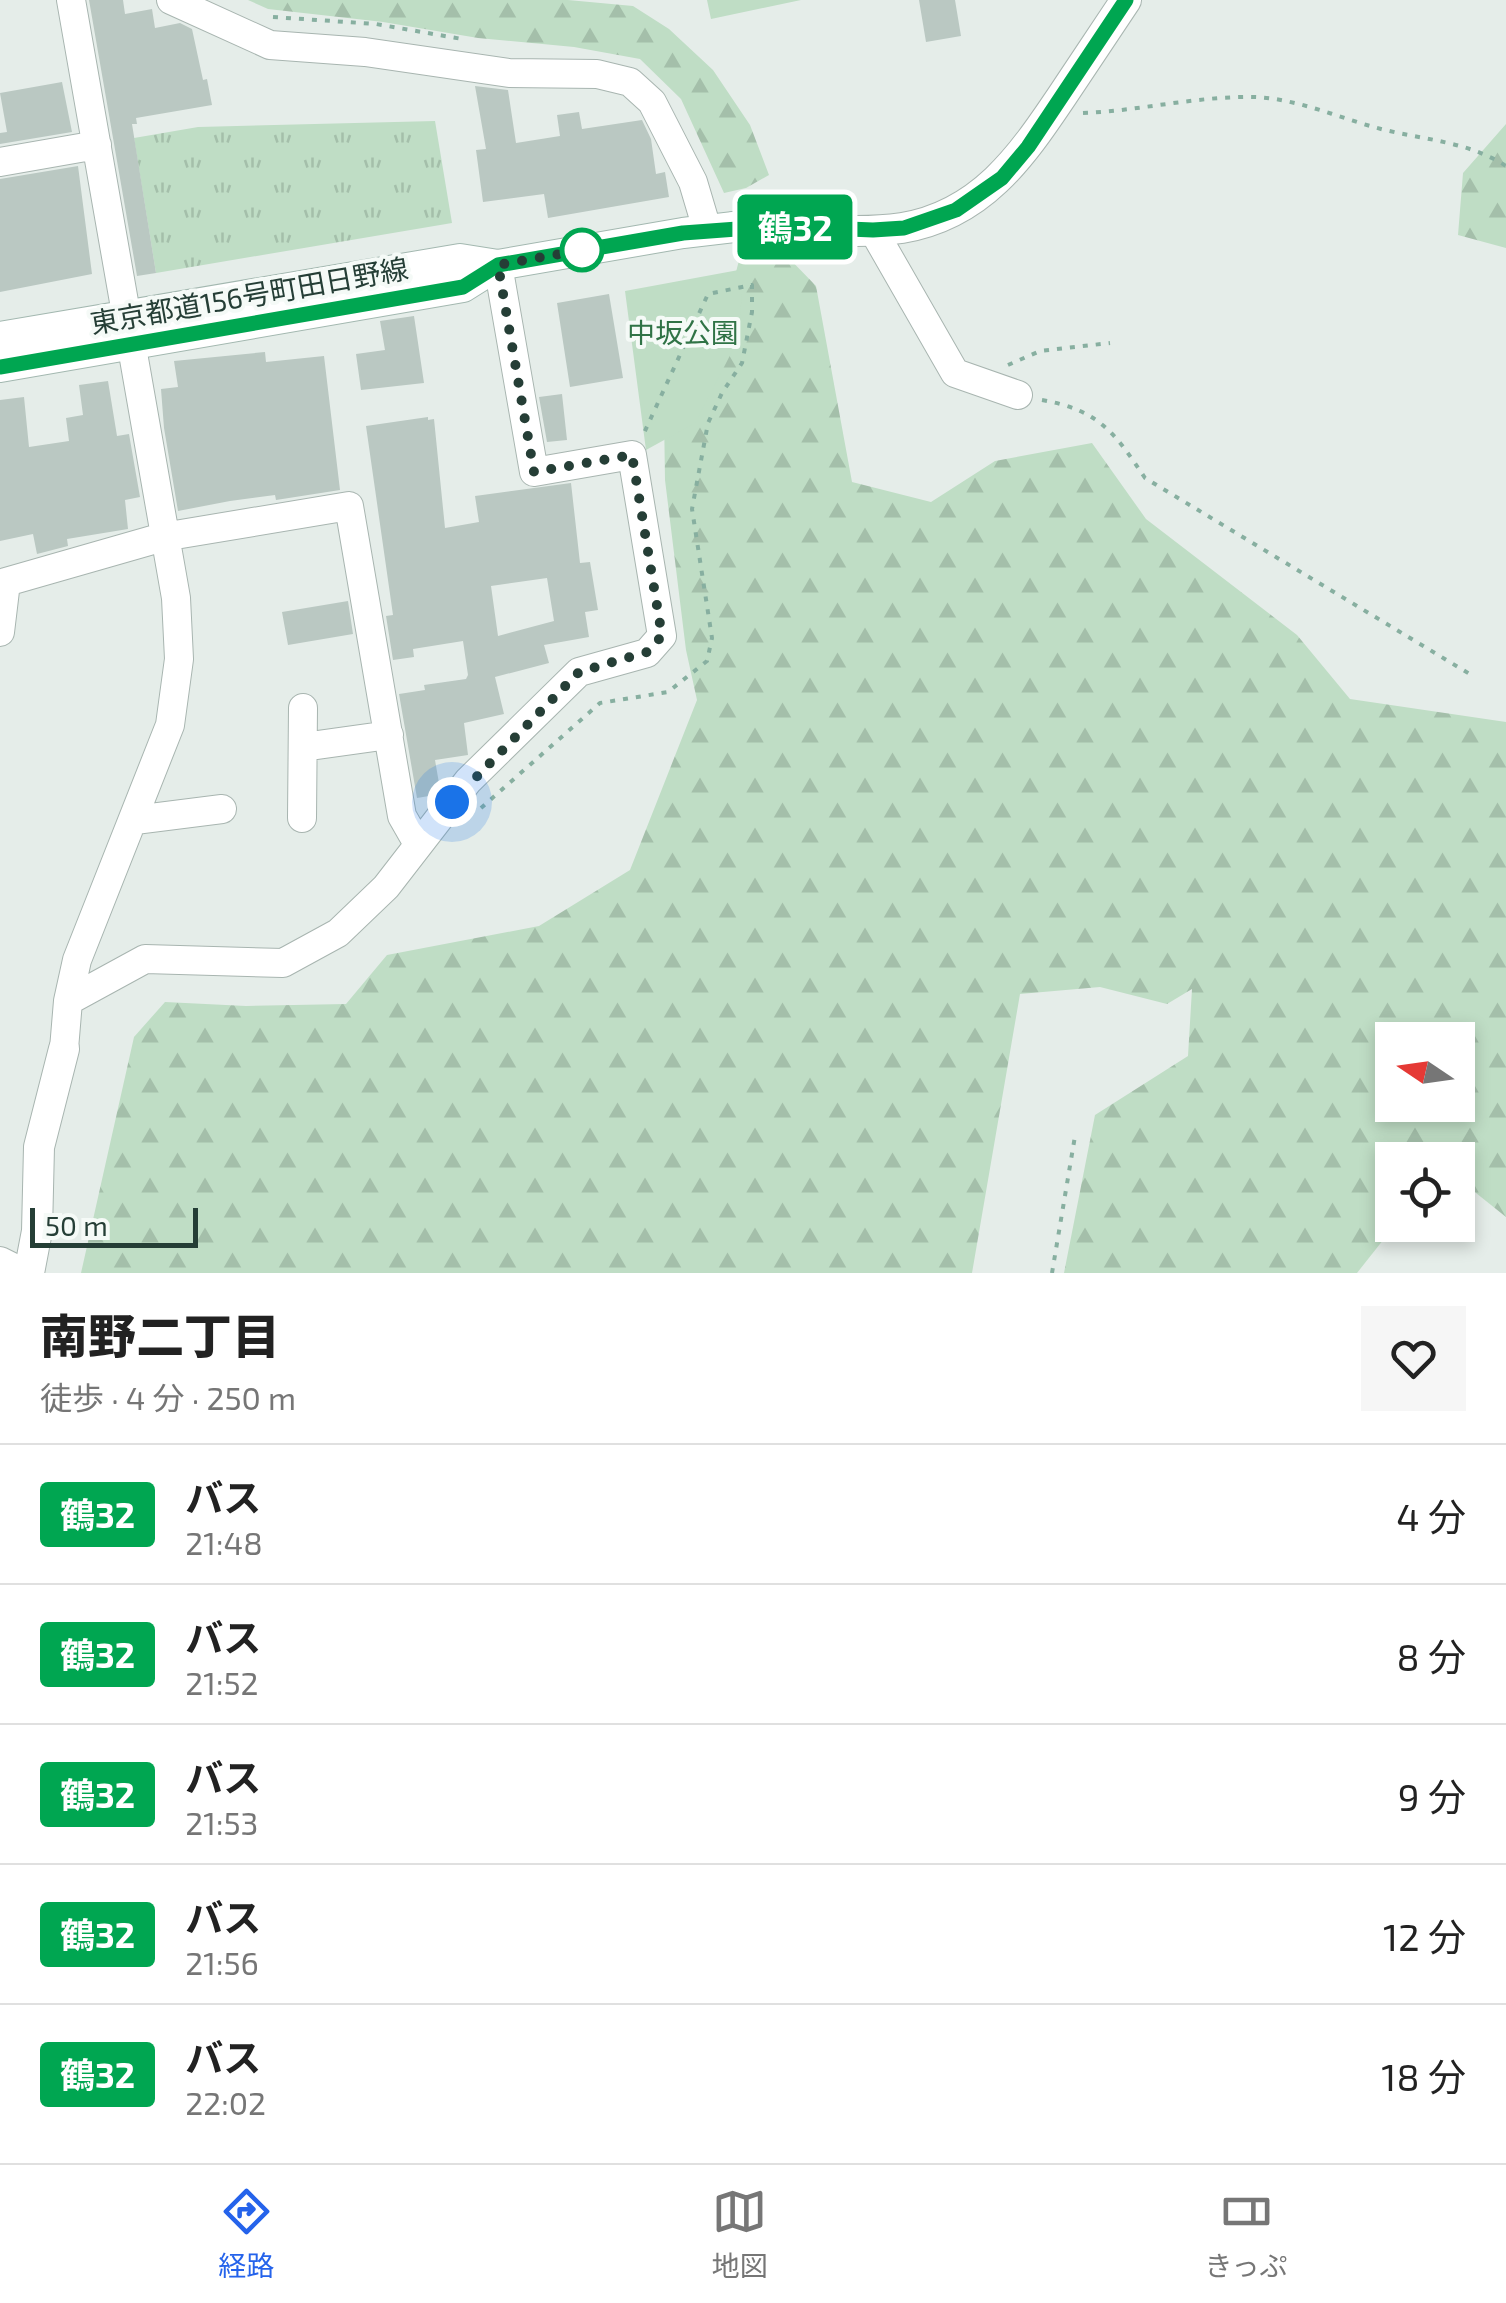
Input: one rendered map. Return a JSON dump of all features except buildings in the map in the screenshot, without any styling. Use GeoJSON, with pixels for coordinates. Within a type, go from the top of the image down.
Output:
{"type":"FeatureCollection","features":[{"type":"Feature","properties":{"kind":"main road","name":"東京都道156号町田日野線"},"geometry":{"type":"LineString","coordinates":[[0,337],[128,330],[463,287],[498,265],[721,228],[873,230],[928,221],[980,196],[1010,168],[1126,0]]}},
{"type":"Feature","properties":{"kind":"main road","name":"東京都道156号町田日野線"},"geometry":{"type":"LineString","coordinates":[[0,367],[128,330]]}},
{"type":"Feature","properties":{"kind":"main road"},"geometry":{"type":"LineString","coordinates":[[26,1273],[37,1231],[40,1147],[64,1049]]}},
{"type":"Feature","properties":{"kind":"street"},"geometry":{"type":"LineString","coordinates":[[64,1049],[68,1001],[78,960],[170,724],[179,659],[176,598],[71,0]]}},
{"type":"Feature","properties":{"kind":"street"},"geometry":{"type":"LineString","coordinates":[[171,0],[270,45],[365,52],[509,73],[597,74],[630,82],[652,102],[692,182],[721,228]]}},
{"type":"Feature","properties":{"kind":"street"},"geometry":{"type":"LineString","coordinates":[[5,168],[97,145]]}},
{"type":"Feature","properties":{"kind":"street"},"geometry":{"type":"LineString","coordinates":[[873,230],[955,373],[1018,395]]}},
{"type":"Feature","properties":{"kind":"street"},"geometry":{"type":"LineString","coordinates":[[68,1001],[145,959],[283,963],[338,933],[386,887],[468,781],[579,672],[647,652],[662,636],[632,455],[534,472],[498,265]]}},
{"type":"Feature","properties":{"kind":"street"},"geometry":{"type":"LineString","coordinates":[[0,632],[6,582],[163,537],[350,506],[402,816],[418,844]]}},
{"type":"Feature","properties":{"kind":"street"},"geometry":{"type":"LineString","coordinates":[[302,818],[303,708]]}},
{"type":"Feature","properties":{"kind":"street"},"geometry":{"type":"LineString","coordinates":[[303,747],[388,736]]}},
{"type":"Feature","properties":{"kind":"street"},"geometry":{"type":"LineString","coordinates":[[135,820],[222,808]]}},
{"type":"Feature","properties":{"kind":"street"},"geometry":{"type":"LineString","coordinates":[[0,1261],[26,1273]]}},
{"type":"Feature","properties":{"kind":"path"},"geometry":{"type":"LineString","coordinates":[[1054,108],[1085,113],[1254,97],[1291,103],[1383,130],[1444,140],[1473,148],[1506,166]]}},
{"type":"Feature","properties":{"kind":"path"},"geometry":{"type":"LineString","coordinates":[[632,455],[708,294],[752,285]]}},
{"type":"Feature","properties":{"kind":"path"},"geometry":{"type":"LineString","coordinates":[[980,382],[1040,351],[1110,343]]}},
{"type":"Feature","properties":{"kind":"path"},"geometry":{"type":"LineString","coordinates":[[1018,395],[1058,402],[1094,418],[1114,432],[1145,478],[1473,676]]}},
{"type":"Feature","properties":{"kind":"path"},"geometry":{"type":"LineString","coordinates":[[1052,1273],[1074,1136]]}},
{"type":"Feature","properties":{"kind":"green space"},"geometry":{"type":"Polygon","coordinates":[[[248,0],[568,0],[633,6],[669,29],[713,70],[750,125],[769,175],[746,188],[724,193],[681,99],[640,59],[574,47],[268,9],[248,0]]]}},
{"type":"Feature","properties":{"kind":"green space"},"geometry":{"type":"Polygon","coordinates":[[[707,0],[801,0],[711,19],[707,0]]]}},
{"type":"Feature","properties":{"kind":"green space"},"geometry":{"type":"Polygon","coordinates":[[[435,121],[452,223],[156,273],[134,138],[198,127],[435,121]]]}},
{"type":"Feature","properties":{"kind":"green space"},"geometry":{"type":"Polygon","coordinates":[[[1506,124],[1506,248],[1458,235],[1463,173],[1506,124]]]}},
{"type":"Feature","properties":{"kind":"green space"},"geometry":{"type":"Polygon","coordinates":[[[743,245],[783,252],[816,286],[852,482],[931,502],[995,461],[1092,443],[1146,519],[1297,635],[1350,699],[1506,722],[1506,1217],[1475,1192],[1475,1142],[1375,1142],[1375,1242],[1382,1242],[1357,1273],[1064,1273],[1095,1115],[1188,1056],[1192,989],[1167,1004],[1100,987],[1020,994],[972,1273],[81,1273],[134,1037],[165,1002],[246,1006],[346,1004],[387,955],[539,926],[630,870],[697,700],[686,650],[665,480],[664,415],[711,368],[743,245]]]}},
{"type":"Feature","properties":{"kind":"green space","name":"中坂公園"},"geometry":{"type":"Polygon","coordinates":[[[744,269],[738,340],[695,423],[646,450],[625,291],[744,269]]]}},
{"type":"Feature","properties":{"kind":"bus line","name":"鶴32"},"geometry":{"type":"LineString","coordinates":[[0,367],[463,287],[498,265],[708,229],[776,226],[873,230],[904,228],[928,221],[956,210],[1002,178],[1028,147],[1126,0]]}},
{"type":"Feature","properties":{"kind":"route"},"geometry":{"type":"LineString","coordinates":[[452,802],[468,781],[579,672],[647,652],[662,636],[632,455],[534,472],[498,265],[582,250]]}}]}
